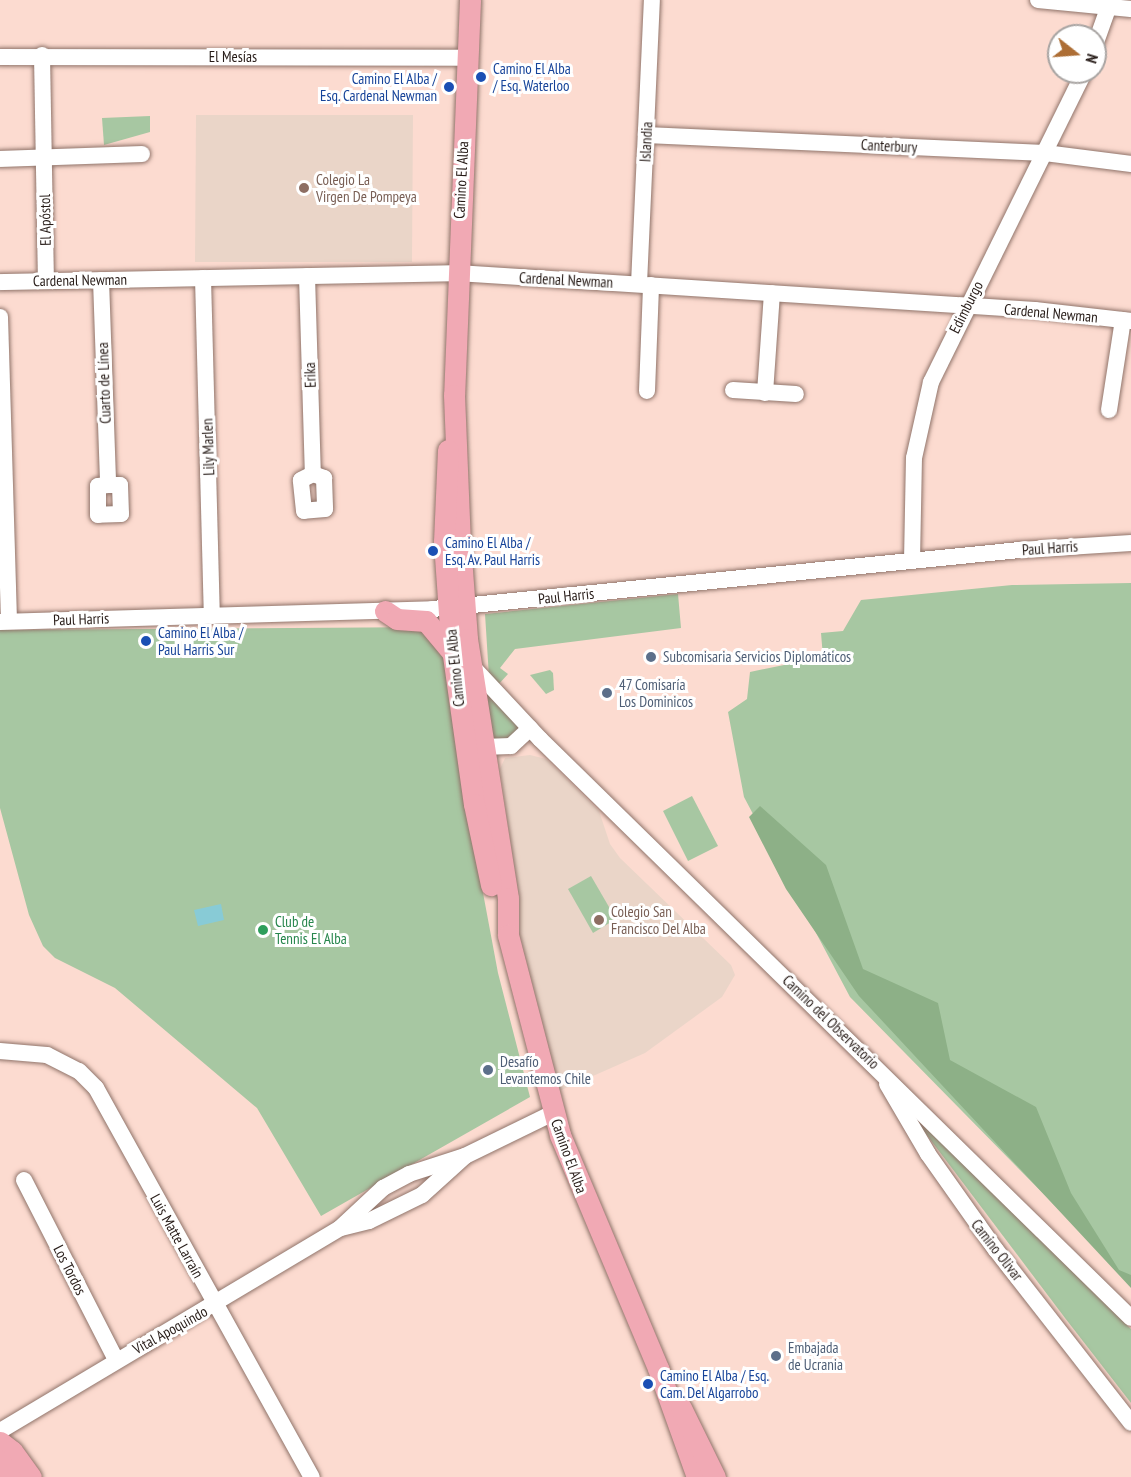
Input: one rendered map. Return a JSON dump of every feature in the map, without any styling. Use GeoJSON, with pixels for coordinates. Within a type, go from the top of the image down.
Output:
{"type":"FeatureCollection","features":[{"type":"Feature","properties":{"kind":"main road","name":"Camino El Alba"},"geometry":{"type":"LineString","coordinates":[[470,0],[457,273],[454,395],[444,479],[462,659],[482,747],[508,898],[508,935]]}},
{"type":"Feature","properties":{"kind":"main road"},"geometry":{"type":"LineString","coordinates":[[385,611],[397,619],[426,621],[462,659]]}},
{"type":"Feature","properties":{"kind":"main road","name":"Camino El Alba"},"geometry":{"type":"LineString","coordinates":[[462,659],[460,712],[480,833],[497,911],[508,935],[553,1113],[582,1192],[658,1368],[697,1477]]}},
{"type":"Feature","properties":{"kind":"main road","name":"Camino El Alba"},"geometry":{"type":"LineString","coordinates":[[658,1368],[699,1438],[715,1477]]}},
{"type":"Feature","properties":{"kind":"main road"},"geometry":{"type":"LineString","coordinates":[[0,1442],[12,1451],[31,1477]]}},
{"type":"Feature","properties":{"kind":"main road"},"geometry":{"type":"LineString","coordinates":[[0,1461],[10,1477]]}},
{"type":"Feature","properties":{"kind":"street","name":"Islandia"},"geometry":{"type":"LineString","coordinates":[[647,391],[646,135],[652,0]]}},
{"type":"Feature","properties":{"kind":"street"},"geometry":{"type":"LineString","coordinates":[[1038,0],[1111,3],[1131,9]]}},
{"type":"Feature","properties":{"kind":"street"},"geometry":{"type":"LineString","coordinates":[[1103,24],[1111,3]]}},
{"type":"Feature","properties":{"kind":"street","name":"El Mesías"},"geometry":{"type":"LineString","coordinates":[[0,57],[42,55],[467,58]]}},
{"type":"Feature","properties":{"kind":"street","name":"El Apóstol"},"geometry":{"type":"LineString","coordinates":[[42,55],[46,281]]}},
{"type":"Feature","properties":{"kind":"street","name":"Edimburgo"},"geometry":{"type":"LineString","coordinates":[[912,561],[911,486],[918,430],[939,361],[1078,84]]}},
{"type":"Feature","properties":{"kind":"street","name":"Canterbury"},"geometry":{"type":"LineString","coordinates":[[646,135],[1045,153],[1131,164]]}},
{"type":"Feature","properties":{"kind":"street"},"geometry":{"type":"LineString","coordinates":[[0,159],[142,154]]}},
{"type":"Feature","properties":{"kind":"street","name":"Cardenal Newman"},"geometry":{"type":"LineString","coordinates":[[0,282],[457,273],[967,306],[1127,321]]}},
{"type":"Feature","properties":{"kind":"street","name":"Erika"},"geometry":{"type":"LineString","coordinates":[[307,276],[313,474]]}},
{"type":"Feature","properties":{"kind":"street","name":"Lily Marlen"},"geometry":{"type":"LineString","coordinates":[[204,278],[213,616]]}},
{"type":"Feature","properties":{"kind":"street","name":"Cuarto de Línea"},"geometry":{"type":"LineString","coordinates":[[100,280],[108,485]]}},
{"type":"Feature","properties":{"kind":"street"},"geometry":{"type":"LineString","coordinates":[[765,393],[772,293]]}},
{"type":"Feature","properties":{"kind":"street"},"geometry":{"type":"LineString","coordinates":[[0,317],[4,621]]}},
{"type":"Feature","properties":{"kind":"street"},"geometry":{"type":"LineString","coordinates":[[1109,410],[1127,321]]}},
{"type":"Feature","properties":{"kind":"street"},"geometry":{"type":"LineString","coordinates":[[733,390],[796,394]]}},
{"type":"Feature","properties":{"kind":"street","name":"Paul Harris"},"geometry":{"type":"LineString","coordinates":[[4,621],[385,611],[456,607],[912,561],[1131,543]]}},
{"type":"Feature","properties":{"kind":"street","name":"Camino del Observatorio"},"geometry":{"type":"LineString","coordinates":[[462,659],[1131,1318]]}},
{"type":"Feature","properties":{"kind":"street"},"geometry":{"type":"LineString","coordinates":[[460,712],[475,744],[482,747],[511,746],[530,728]]}},
{"type":"Feature","properties":{"kind":"street","name":"Luis Matte Larraín"},"geometry":{"type":"LineString","coordinates":[[0,1051],[28,1051],[52,1057],[79,1071],[96,1088],[214,1305],[312,1477]]}},
{"type":"Feature","properties":{"kind":"street","name":"Camino Olivar"},"geometry":{"type":"LineString","coordinates":[[878,1067],[956,1194],[1131,1423]]}},
{"type":"Feature","properties":{"kind":"street","name":"Vital Apoquindo"},"geometry":{"type":"LineString","coordinates":[[0,1431],[340,1228],[383,1188],[418,1170],[465,1156],[553,1113]]}},
{"type":"Feature","properties":{"kind":"street","name":"Vital Apoquindo"},"geometry":{"type":"LineString","coordinates":[[340,1228],[369,1221],[422,1196],[465,1156]]}},
{"type":"Feature","properties":{"kind":"street","name":"Los Tordos"},"geometry":{"type":"LineString","coordinates":[[24,1180],[116,1360]]}},
{"type":"Feature","properties":{"kind":"shaded area","name":"Colegio La Virgen De Pompeya"},"geometry":{"type":"Polygon","coordinates":[[[196,115],[413,115],[412,262],[195,262],[196,115]]]}},
{"type":"Feature","properties":{"kind":"shaded area","name":"Colegio San Francisco Del Alba"},"geometry":{"type":"Polygon","coordinates":[[[530,755],[546,759],[599,811],[610,844],[620,858],[731,965],[735,975],[722,997],[645,1053],[559,1091],[537,1018],[515,914],[519,901],[500,769],[505,758],[530,755]]]}},
{"type":"Feature","properties":{"kind":"green space"},"geometry":{"type":"Polygon","coordinates":[[[150,116],[150,132],[104,145],[102,118],[150,116]]]}},
{"type":"Feature","properties":{"kind":"green space"},"geometry":{"type":"Polygon","coordinates":[[[1131,583],[1131,1283],[850,997],[744,797],[728,712],[747,699],[750,672],[823,657],[821,633],[843,631],[861,600],[1012,585],[1131,583]]]}},
{"type":"Feature","properties":{"kind":"green space"},"geometry":{"type":"Polygon","coordinates":[[[678,594],[681,628],[515,649],[500,668],[508,674],[497,686],[489,677],[485,614],[678,594]]]}},
{"type":"Feature","properties":{"kind":"green space","name":"Club de Tennis El Alba"},"geometry":{"type":"Polygon","coordinates":[[[440,627],[466,802],[498,973],[530,1097],[321,1216],[257,1108],[115,988],[55,958],[43,946],[29,915],[0,808],[0,630],[440,627]]]}},
{"type":"Feature","properties":{"kind":"green space"},"geometry":{"type":"Polygon","coordinates":[[[550,670],[553,673],[554,690],[546,694],[530,675],[550,670]]]}},
{"type":"Feature","properties":{"kind":"green space"},"geometry":{"type":"Polygon","coordinates":[[[483,687],[522,728],[511,742],[487,740],[483,687]]]}},
{"type":"Feature","properties":{"kind":"green space"},"geometry":{"type":"Polygon","coordinates":[[[692,796],[718,846],[688,861],[663,811],[692,796]]]}},
{"type":"Feature","properties":{"kind":"green space"},"geometry":{"type":"Polygon","coordinates":[[[760,806],[826,865],[863,969],[938,1003],[950,1060],[1036,1107],[1071,1193],[1119,1270],[1131,1275],[1131,1288],[859,996],[786,889],[749,817],[760,806]]]}},
{"type":"Feature","properties":{"kind":"green space"},"geometry":{"type":"Polygon","coordinates":[[[591,876],[616,919],[593,933],[568,889],[591,876]]]}},
{"type":"Feature","properties":{"kind":"green space"},"geometry":{"type":"Polygon","coordinates":[[[908,1110],[1131,1329],[1131,1403],[1065,1318],[908,1110]]]}},
{"type":"Feature","properties":{"kind":"water"},"geometry":{"type":"Polygon","coordinates":[[[221,904],[224,920],[198,926],[194,910],[221,904]]]}},
{"type":"Feature","properties":{"kind":"place","name":"Camino El Alba / Esq. Waterloo"},"geometry":{"type":"Point","coordinates":[481,77]}},
{"type":"Feature","properties":{"kind":"place","name":"Camino El Alba / Esq. Cardenal Newman"},"geometry":{"type":"Point","coordinates":[449,87]}},
{"type":"Feature","properties":{"kind":"place","name":"Colegio La Virgen De Pompeya"},"geometry":{"type":"Point","coordinates":[304,188]}},
{"type":"Feature","properties":{"kind":"place","name":"Camino El Alba / Esq. Av. Paul Harris"},"geometry":{"type":"Point","coordinates":[433,551]}},
{"type":"Feature","properties":{"kind":"place","name":"Camino El Alba / Paul Harris Sur"},"geometry":{"type":"Point","coordinates":[146,641]}},
{"type":"Feature","properties":{"kind":"place","name":"Subcomisaria Servicios Diplomáticos"},"geometry":{"type":"Point","coordinates":[651,657]}},
{"type":"Feature","properties":{"kind":"place","name":"47 Comisaría Los Dominicos"},"geometry":{"type":"Point","coordinates":[607,693]}},
{"type":"Feature","properties":{"kind":"place","name":"Colegio San Francisco Del Alba"},"geometry":{"type":"Point","coordinates":[599,920]}},
{"type":"Feature","properties":{"kind":"place","name":"Club de Tennis El Alba"},"geometry":{"type":"Point","coordinates":[263,930]}},
{"type":"Feature","properties":{"kind":"place","name":"Desafío Levantemos Chile"},"geometry":{"type":"Point","coordinates":[488,1070]}},
{"type":"Feature","properties":{"kind":"place","name":"Embajada de Ucrania"},"geometry":{"type":"Point","coordinates":[776,1356]}},
{"type":"Feature","properties":{"kind":"place","name":"Camino El Alba / Esq. Cam. Del Algarrobo"},"geometry":{"type":"Point","coordinates":[648,1384]}}]}
